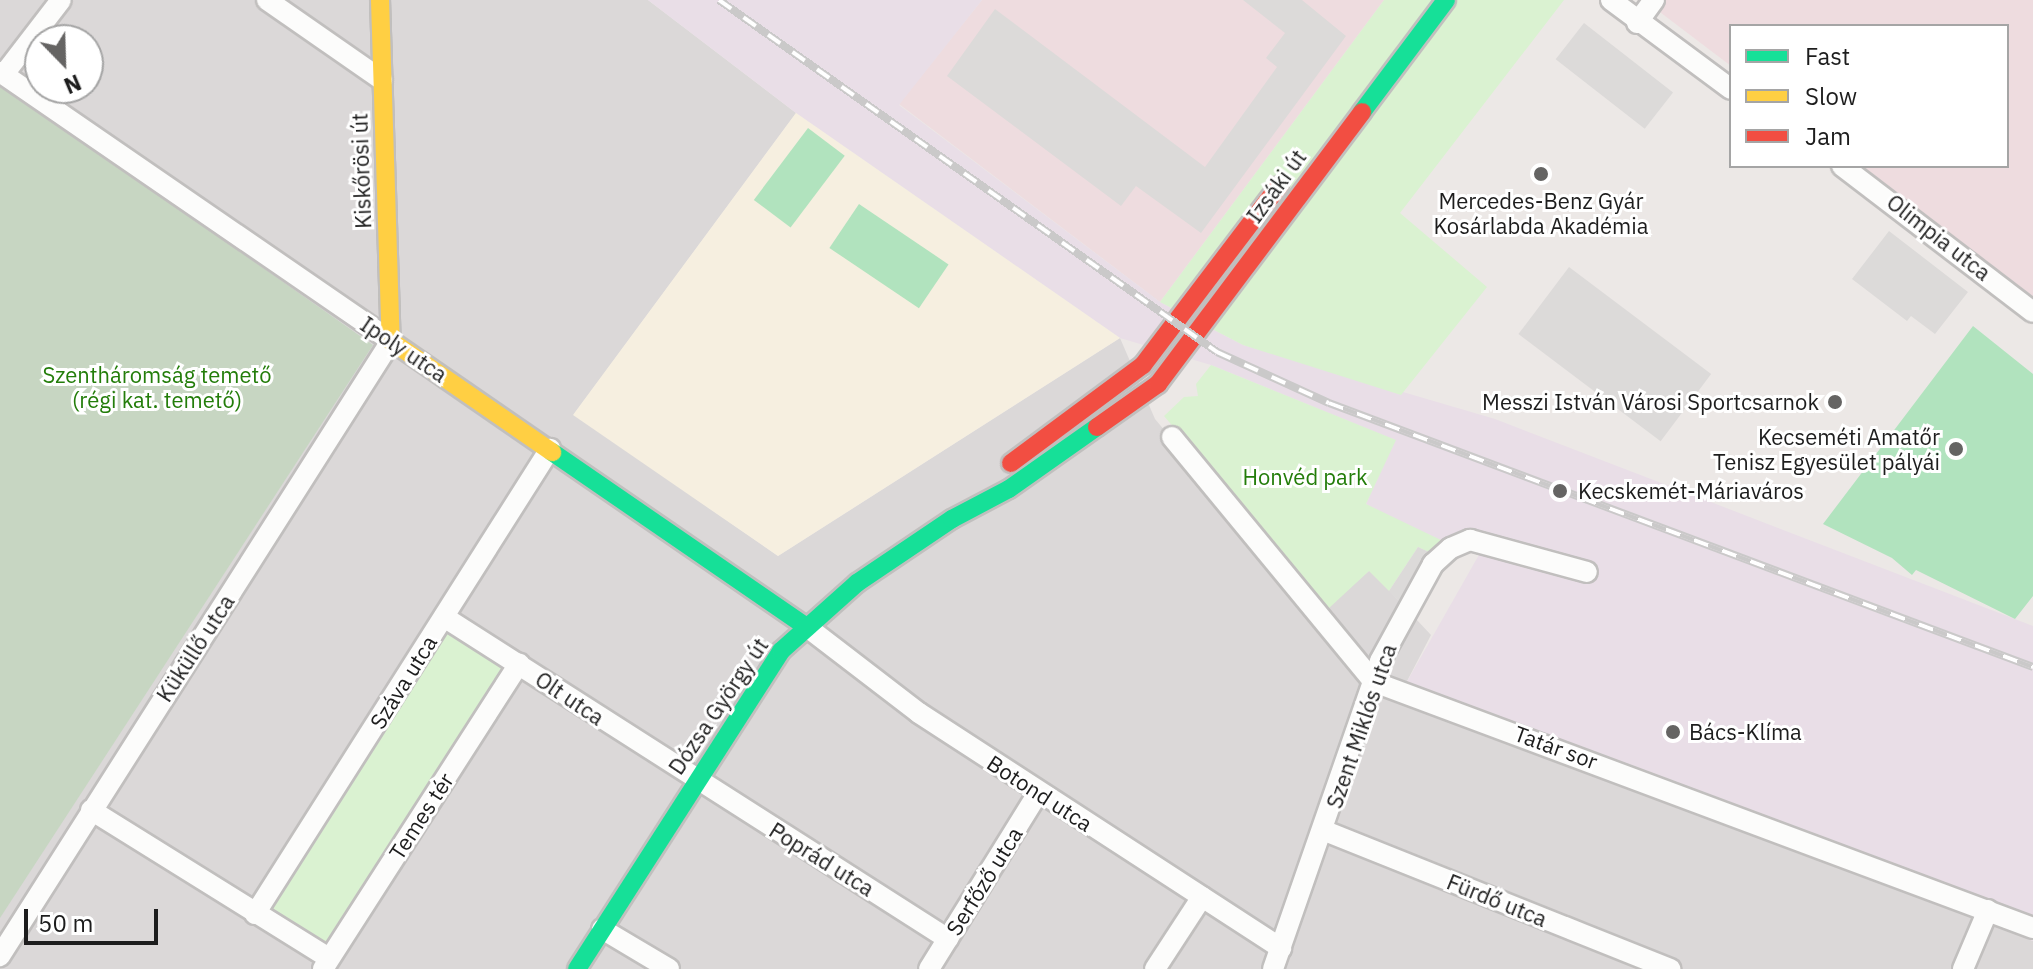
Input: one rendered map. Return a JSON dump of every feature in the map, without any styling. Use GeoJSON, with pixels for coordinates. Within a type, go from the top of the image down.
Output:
{"type":"FeatureCollection","features":[{"type":"Feature","properties":{"kind":"main road","name":"Kiskőrösi út"},"geometry":{"type":"LineString","coordinates":[[380,0],[391,341]]}},
{"type":"Feature","properties":{"kind":"main road"},"geometry":{"type":"LineString","coordinates":[[1351,93],[1423,0]]}},
{"type":"Feature","properties":{"kind":"main road","name":"Izsáki út"},"geometry":{"type":"LineString","coordinates":[[1142,397],[1195,340],[1446,0]]}},
{"type":"Feature","properties":{"kind":"main road","name":"Izsáki út"},"geometry":{"type":"LineString","coordinates":[[1129,377],[1177,327],[1287,176]]}},
{"type":"Feature","properties":{"kind":"main road","name":"Ipoly utca"},"geometry":{"type":"LineString","coordinates":[[391,341],[807,627]]}},
{"type":"Feature","properties":{"kind":"main road","name":"Dózsa György út"},"geometry":{"type":"LineString","coordinates":[[952,519],[995,474],[1129,377]]}},
{"type":"Feature","properties":{"kind":"main road","name":"Dózsa György út"},"geometry":{"type":"LineString","coordinates":[[577,969],[771,663],[857,583],[952,519],[1009,489],[1142,397]]}},
{"type":"Feature","properties":{"kind":"street"},"geometry":{"type":"LineString","coordinates":[[2,73],[61,0]]}},
{"type":"Feature","properties":{"kind":"street"},"geometry":{"type":"LineString","coordinates":[[267,0],[382,80]]}},
{"type":"Feature","properties":{"kind":"street"},"geometry":{"type":"LineString","coordinates":[[1611,0],[1637,23],[1729,88]]}},
{"type":"Feature","properties":{"kind":"street"},"geometry":{"type":"LineString","coordinates":[[1637,23],[1654,0]]}},
{"type":"Feature","properties":{"kind":"street","name":"Ipoly utca"},"geometry":{"type":"LineString","coordinates":[[2,73],[391,341]]}},
{"type":"Feature","properties":{"kind":"street","name":"Olimpia utca"},"geometry":{"type":"LineString","coordinates":[[1845,168],[2033,312]]}},
{"type":"Feature","properties":{"kind":"street","name":"Küküllő utca"},"geometry":{"type":"LineString","coordinates":[[0,956],[391,341]]}},
{"type":"Feature","properties":{"kind":"street"},"geometry":{"type":"LineString","coordinates":[[1172,437],[1374,682]]}},
{"type":"Feature","properties":{"kind":"street","name":"Száva utca"},"geometry":{"type":"LineString","coordinates":[[255,914],[550,449]]}},
{"type":"Feature","properties":{"kind":"street","name":"Szent Miklós utca"},"geometry":{"type":"LineString","coordinates":[[1273,969],[1325,831],[1374,682],[1405,613],[1433,564],[1451,548],[1470,540],[1587,572]]}},
{"type":"Feature","properties":{"kind":"street","name":"Olt utca"},"geometry":{"type":"LineString","coordinates":[[444,617],[696,779]]}},
{"type":"Feature","properties":{"kind":"street","name":"Botond utca"},"geometry":{"type":"LineString","coordinates":[[807,627],[919,713],[1281,948]]}},
{"type":"Feature","properties":{"kind":"street","name":"Temes tér"},"geometry":{"type":"LineString","coordinates":[[326,964],[519,664]]}},
{"type":"Feature","properties":{"kind":"street","name":"Tatár sor"},"geometry":{"type":"LineString","coordinates":[[1374,682],[2033,928]]}},
{"type":"Feature","properties":{"kind":"street","name":"Poprád utca"},"geometry":{"type":"LineString","coordinates":[[696,779],[948,939]]}},
{"type":"Feature","properties":{"kind":"street","name":"Serfőző utca"},"geometry":{"type":"LineString","coordinates":[[929,969],[1038,793]]}},
{"type":"Feature","properties":{"kind":"street"},"geometry":{"type":"LineString","coordinates":[[91,810],[255,914],[326,964]]}},
{"type":"Feature","properties":{"kind":"street","name":"Fürdő utca"},"geometry":{"type":"LineString","coordinates":[[1325,831],[1670,969]]}},
{"type":"Feature","properties":{"kind":"street"},"geometry":{"type":"LineString","coordinates":[[1155,969],[1202,897]]}},
{"type":"Feature","properties":{"kind":"street"},"geometry":{"type":"LineString","coordinates":[[1963,969],[1988,910]]}},
{"type":"Feature","properties":{"kind":"street"},"geometry":{"type":"LineString","coordinates":[[602,929],[669,969]]}},
{"type":"Feature","properties":{"kind":"shaded area"},"geometry":{"type":"Polygon","coordinates":[[[0,0],[648,0],[796,113],[574,414],[778,556],[1120,338],[1155,419],[1319,615],[1370,570],[1431,635],[1405,685],[2033,941],[2033,969],[0,969],[0,0]]]}},
{"type":"Feature","properties":{"kind":"shaded area"},"geometry":{"type":"Polygon","coordinates":[[[648,0],[982,0],[899,105],[1160,302],[1243,345],[1495,419],[2033,626],[2033,941],[1405,685],[1480,553],[1430,537],[1366,504],[1395,440],[1211,365],[1120,338],[796,113],[648,0]]]}},
{"type":"Feature","properties":{"kind":"shaded area"},"geometry":{"type":"Polygon","coordinates":[[[982,0],[1384,0],[1160,302],[899,104],[982,0]]]}},
{"type":"Feature","properties":{"kind":"shaded area"},"geometry":{"type":"Polygon","coordinates":[[[1243,0],[1302,0],[1346,36],[1201,233],[1136,186],[1121,206],[947,76],[995,9],[1205,167],[1277,67],[1266,58],[1285,33],[1243,0]]]}},
{"type":"Feature","properties":{"kind":"shaded area"},"geometry":{"type":"Polygon","coordinates":[[[1644,0],[2033,0],[2033,299],[1864,168],[2009,168],[2009,24],[1729,24],[1729,64],[1644,0]]]}},
{"type":"Feature","properties":{"kind":"shaded area"},"geometry":{"type":"Polygon","coordinates":[[[1584,23],[1673,93],[1645,129],[1556,59],[1584,23]]]}},
{"type":"Feature","properties":{"kind":"shaded area"},"geometry":{"type":"Polygon","coordinates":[[[796,113],[1120,338],[778,556],[573,415],[796,113]]]}},
{"type":"Feature","properties":{"kind":"shaded area"},"geometry":{"type":"Polygon","coordinates":[[[1889,231],[1968,292],[1935,334],[1911,316],[1907,321],[1852,279],[1889,231]]]}},
{"type":"Feature","properties":{"kind":"shaded area"},"geometry":{"type":"Polygon","coordinates":[[[1569,267],[1711,374],[1661,441],[1518,334],[1569,267]]]}},
{"type":"Feature","properties":{"kind":"shaded area"},"geometry":{"type":"Polygon","coordinates":[[[1418,547],[1433,554],[1400,602],[1389,591],[1418,547]]]}},
{"type":"Feature","properties":{"kind":"green space"},"geometry":{"type":"Polygon","coordinates":[[[1384,0],[1564,0],[1400,213],[1487,287],[1401,395],[1243,345],[1160,302],[1384,0]]]}},
{"type":"Feature","properties":{"kind":"green space","name":"Szentháromság temető (régi kat. temető)"},"geometry":{"type":"Polygon","coordinates":[[[0,83],[24,100],[24,104],[30,104],[373,345],[0,918],[0,83]]]}},
{"type":"Feature","properties":{"kind":"green space"},"geometry":{"type":"Polygon","coordinates":[[[808,128],[845,156],[791,228],[754,200],[808,128]]]}},
{"type":"Feature","properties":{"kind":"green space"},"geometry":{"type":"Polygon","coordinates":[[[859,204],[949,264],[919,308],[829,248],[859,204]]]}},
{"type":"Feature","properties":{"kind":"green space","name":"Kecseméti Amatőr Tenisz Egyesület pályái"},"geometry":{"type":"Polygon","coordinates":[[[1973,326],[2033,374],[2033,596],[2015,619],[1916,570],[1912,575],[1892,558],[1823,524],[1973,326]]]}},
{"type":"Feature","properties":{"kind":"green space","name":"Honvéd park"},"geometry":{"type":"Polygon","coordinates":[[[1211,365],[1396,440],[1366,504],[1443,541],[1433,554],[1418,547],[1389,591],[1369,571],[1328,609],[1164,416],[1184,397],[1198,396],[1196,384],[1211,365]]]}},
{"type":"Feature","properties":{"kind":"green space"},"geometry":{"type":"Polygon","coordinates":[[[445,630],[504,667],[328,949],[269,912],[445,630]]]}},
{"type":"Feature","properties":{"kind":"railway"},"geometry":{"type":"LineString","coordinates":[[719,0],[1217,352],[1329,403],[2033,667]]}},
{"type":"Feature","properties":{"kind":"traffic: fast"},"geometry":{"type":"LineString","coordinates":[[1362,112],[1446,0]]}},
{"type":"Feature","properties":{"kind":"traffic: fast"},"geometry":{"type":"LineString","coordinates":[[577,969],[781,651],[857,583],[952,519],[1009,489],[1097,427]]}},
{"type":"Feature","properties":{"kind":"traffic: fast"},"geometry":{"type":"LineString","coordinates":[[552,452],[807,627]]}},
{"type":"Feature","properties":{"kind":"traffic: slow"},"geometry":{"type":"LineString","coordinates":[[380,0],[391,341],[552,452]]}},
{"type":"Feature","properties":{"kind":"traffic: jam"},"geometry":{"type":"LineString","coordinates":[[1097,427],[1158,384],[1362,112]]}},
{"type":"Feature","properties":{"kind":"traffic: jam"},"geometry":{"type":"LineString","coordinates":[[1011,463],[1143,365],[1279,186]]}},
{"type":"Feature","properties":{"kind":"place","name":"Mercedes-Benz Gyár Kosárlabda Akadémia"},"geometry":{"type":"Point","coordinates":[1541,174]}},
{"type":"Feature","properties":{"kind":"place","name":"Messzi István Városi Sportcsarnok"},"geometry":{"type":"Point","coordinates":[1835,402]}},
{"type":"Feature","properties":{"kind":"place","name":"Kecseméti Amatőr Tenisz Egyesület pályái"},"geometry":{"type":"Point","coordinates":[1956,449]}},
{"type":"Feature","properties":{"kind":"place","name":"Kecskemét-Máriaváros"},"geometry":{"type":"Point","coordinates":[1560,491]}},
{"type":"Feature","properties":{"kind":"place","name":"Bács-Klíma"},"geometry":{"type":"Point","coordinates":[1673,732]}}]}
